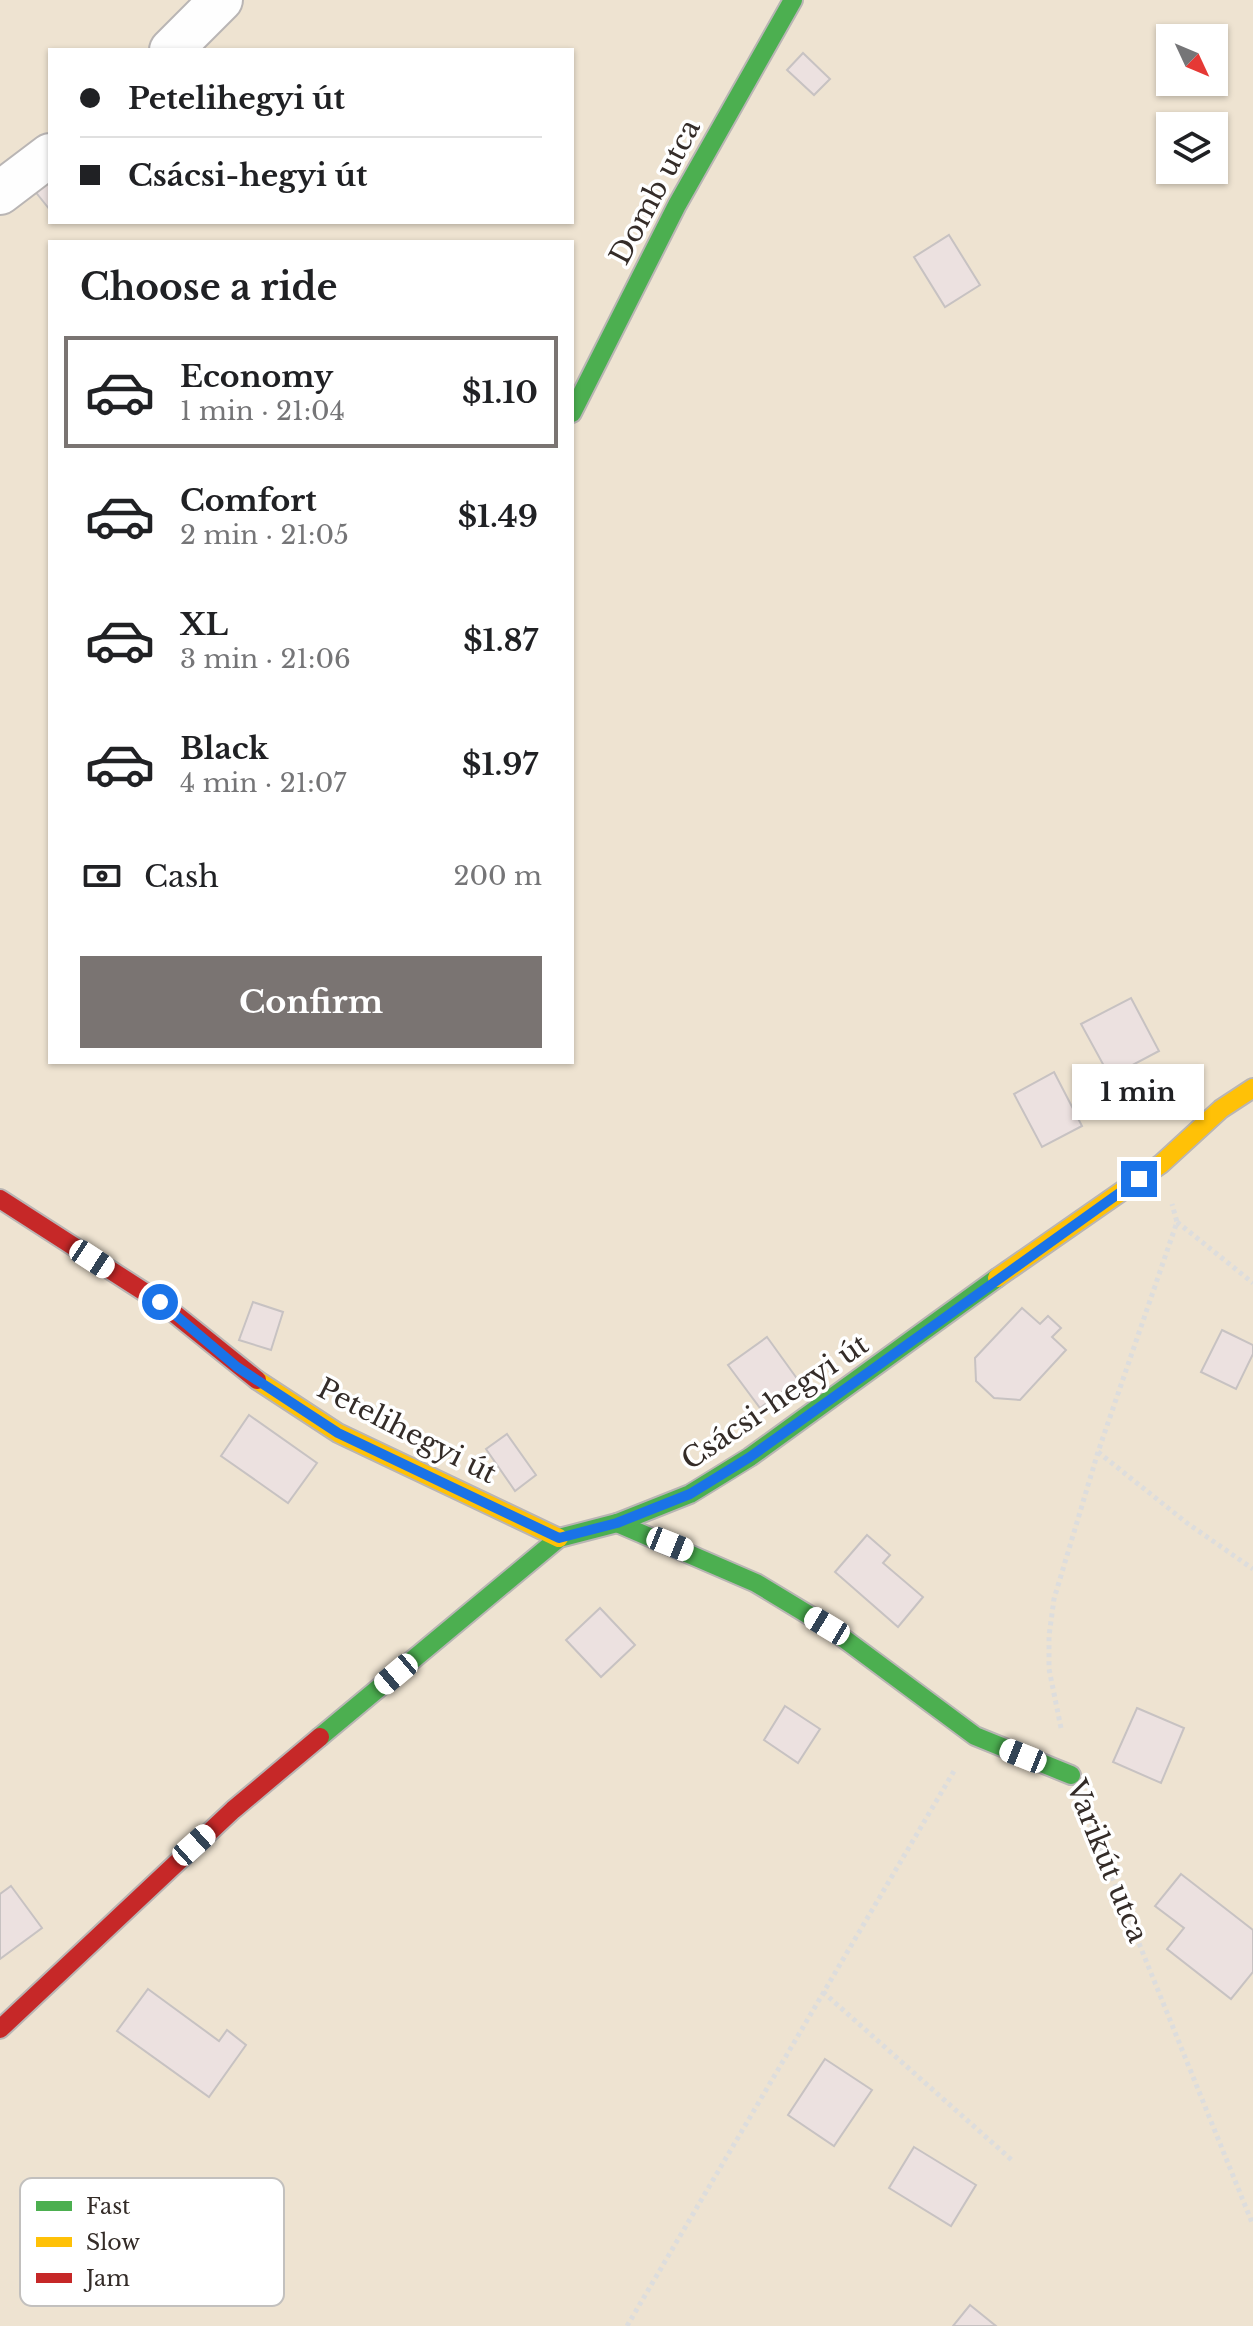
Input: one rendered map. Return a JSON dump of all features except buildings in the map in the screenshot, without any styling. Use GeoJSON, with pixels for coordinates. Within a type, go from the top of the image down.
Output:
{"type":"FeatureCollection","features":[{"type":"Feature","properties":{"kind":"street"},"geometry":{"type":"LineString","coordinates":[[173,48],[221,0]]}},
{"type":"Feature","properties":{"kind":"street","name":"Domb utca"},"geometry":{"type":"LineString","coordinates":[[574,409],[677,205],[793,0]]}},
{"type":"Feature","properties":{"kind":"street"},"geometry":{"type":"LineString","coordinates":[[0,193],[48,157]]}},
{"type":"Feature","properties":{"kind":"street","name":"Csácsi-hegyi út"},"geometry":{"type":"LineString","coordinates":[[0,2029],[126,1907],[233,1810],[559,1538],[617,1523],[690,1494],[750,1457],[1094,1208],[1161,1164],[1221,1109],[1253,1088]]}},
{"type":"Feature","properties":{"kind":"street","name":"Petelihegyi út"},"geometry":{"type":"LineString","coordinates":[[0,1199],[160,1302],[237,1367],[338,1433],[559,1538]]}},
{"type":"Feature","properties":{"kind":"street"},"geometry":{"type":"LineString","coordinates":[[617,1523],[756,1583],[827,1626],[975,1736],[1071,1775]]}},
{"type":"Feature","properties":{"kind":"path"},"geometry":{"type":"LineString","coordinates":[[1161,1164],[1177,1222],[1253,1283]]}},
{"type":"Feature","properties":{"kind":"path","name":"Varikút utca"},"geometry":{"type":"LineString","coordinates":[[1177,1222],[1098,1452],[1054,1599],[1049,1669],[1071,1775],[1253,2225]]}},
{"type":"Feature","properties":{"kind":"path"},"geometry":{"type":"LineString","coordinates":[[1098,1452],[1187,1523],[1253,1569]]}},
{"type":"Feature","properties":{"kind":"path"},"geometry":{"type":"LineString","coordinates":[[627,2326],[975,1736]]}},
{"type":"Feature","properties":{"kind":"path"},"geometry":{"type":"LineString","coordinates":[[823,1992],[1014,2162]]}},
{"type":"Feature","properties":{"kind":"shaded area"},"geometry":{"type":"Polygon","coordinates":[[[0,0],[1253,0],[1253,2326],[0,2326],[0,0]]]}},
{"type":"Feature","properties":{"kind":"traffic: fast"},"geometry":{"type":"LineString","coordinates":[[574,409],[677,205],[793,0]]}},
{"type":"Feature","properties":{"kind":"traffic: fast"},"geometry":{"type":"LineString","coordinates":[[320,1737],[559,1538],[617,1523],[690,1494],[750,1457],[997,1278]]}},
{"type":"Feature","properties":{"kind":"traffic: fast"},"geometry":{"type":"LineString","coordinates":[[617,1523],[756,1583],[827,1626],[975,1736],[1071,1775]]}},
{"type":"Feature","properties":{"kind":"traffic: slow"},"geometry":{"type":"LineString","coordinates":[[997,1278],[1161,1164],[1221,1109],[1253,1088]]}},
{"type":"Feature","properties":{"kind":"traffic: slow"},"geometry":{"type":"LineString","coordinates":[[257,1380],[338,1433],[559,1538]]}},
{"type":"Feature","properties":{"kind":"traffic: jam"},"geometry":{"type":"LineString","coordinates":[[0,1199],[160,1302],[257,1380]]}},
{"type":"Feature","properties":{"kind":"traffic: jam"},"geometry":{"type":"LineString","coordinates":[[0,2029],[233,1810],[320,1737]]}},
{"type":"Feature","properties":{"kind":"route"},"geometry":{"type":"LineString","coordinates":[[160,1302],[237,1367],[338,1433],[559,1538],[617,1523],[690,1494],[750,1457],[1094,1208],[1139,1179]]}}]}
